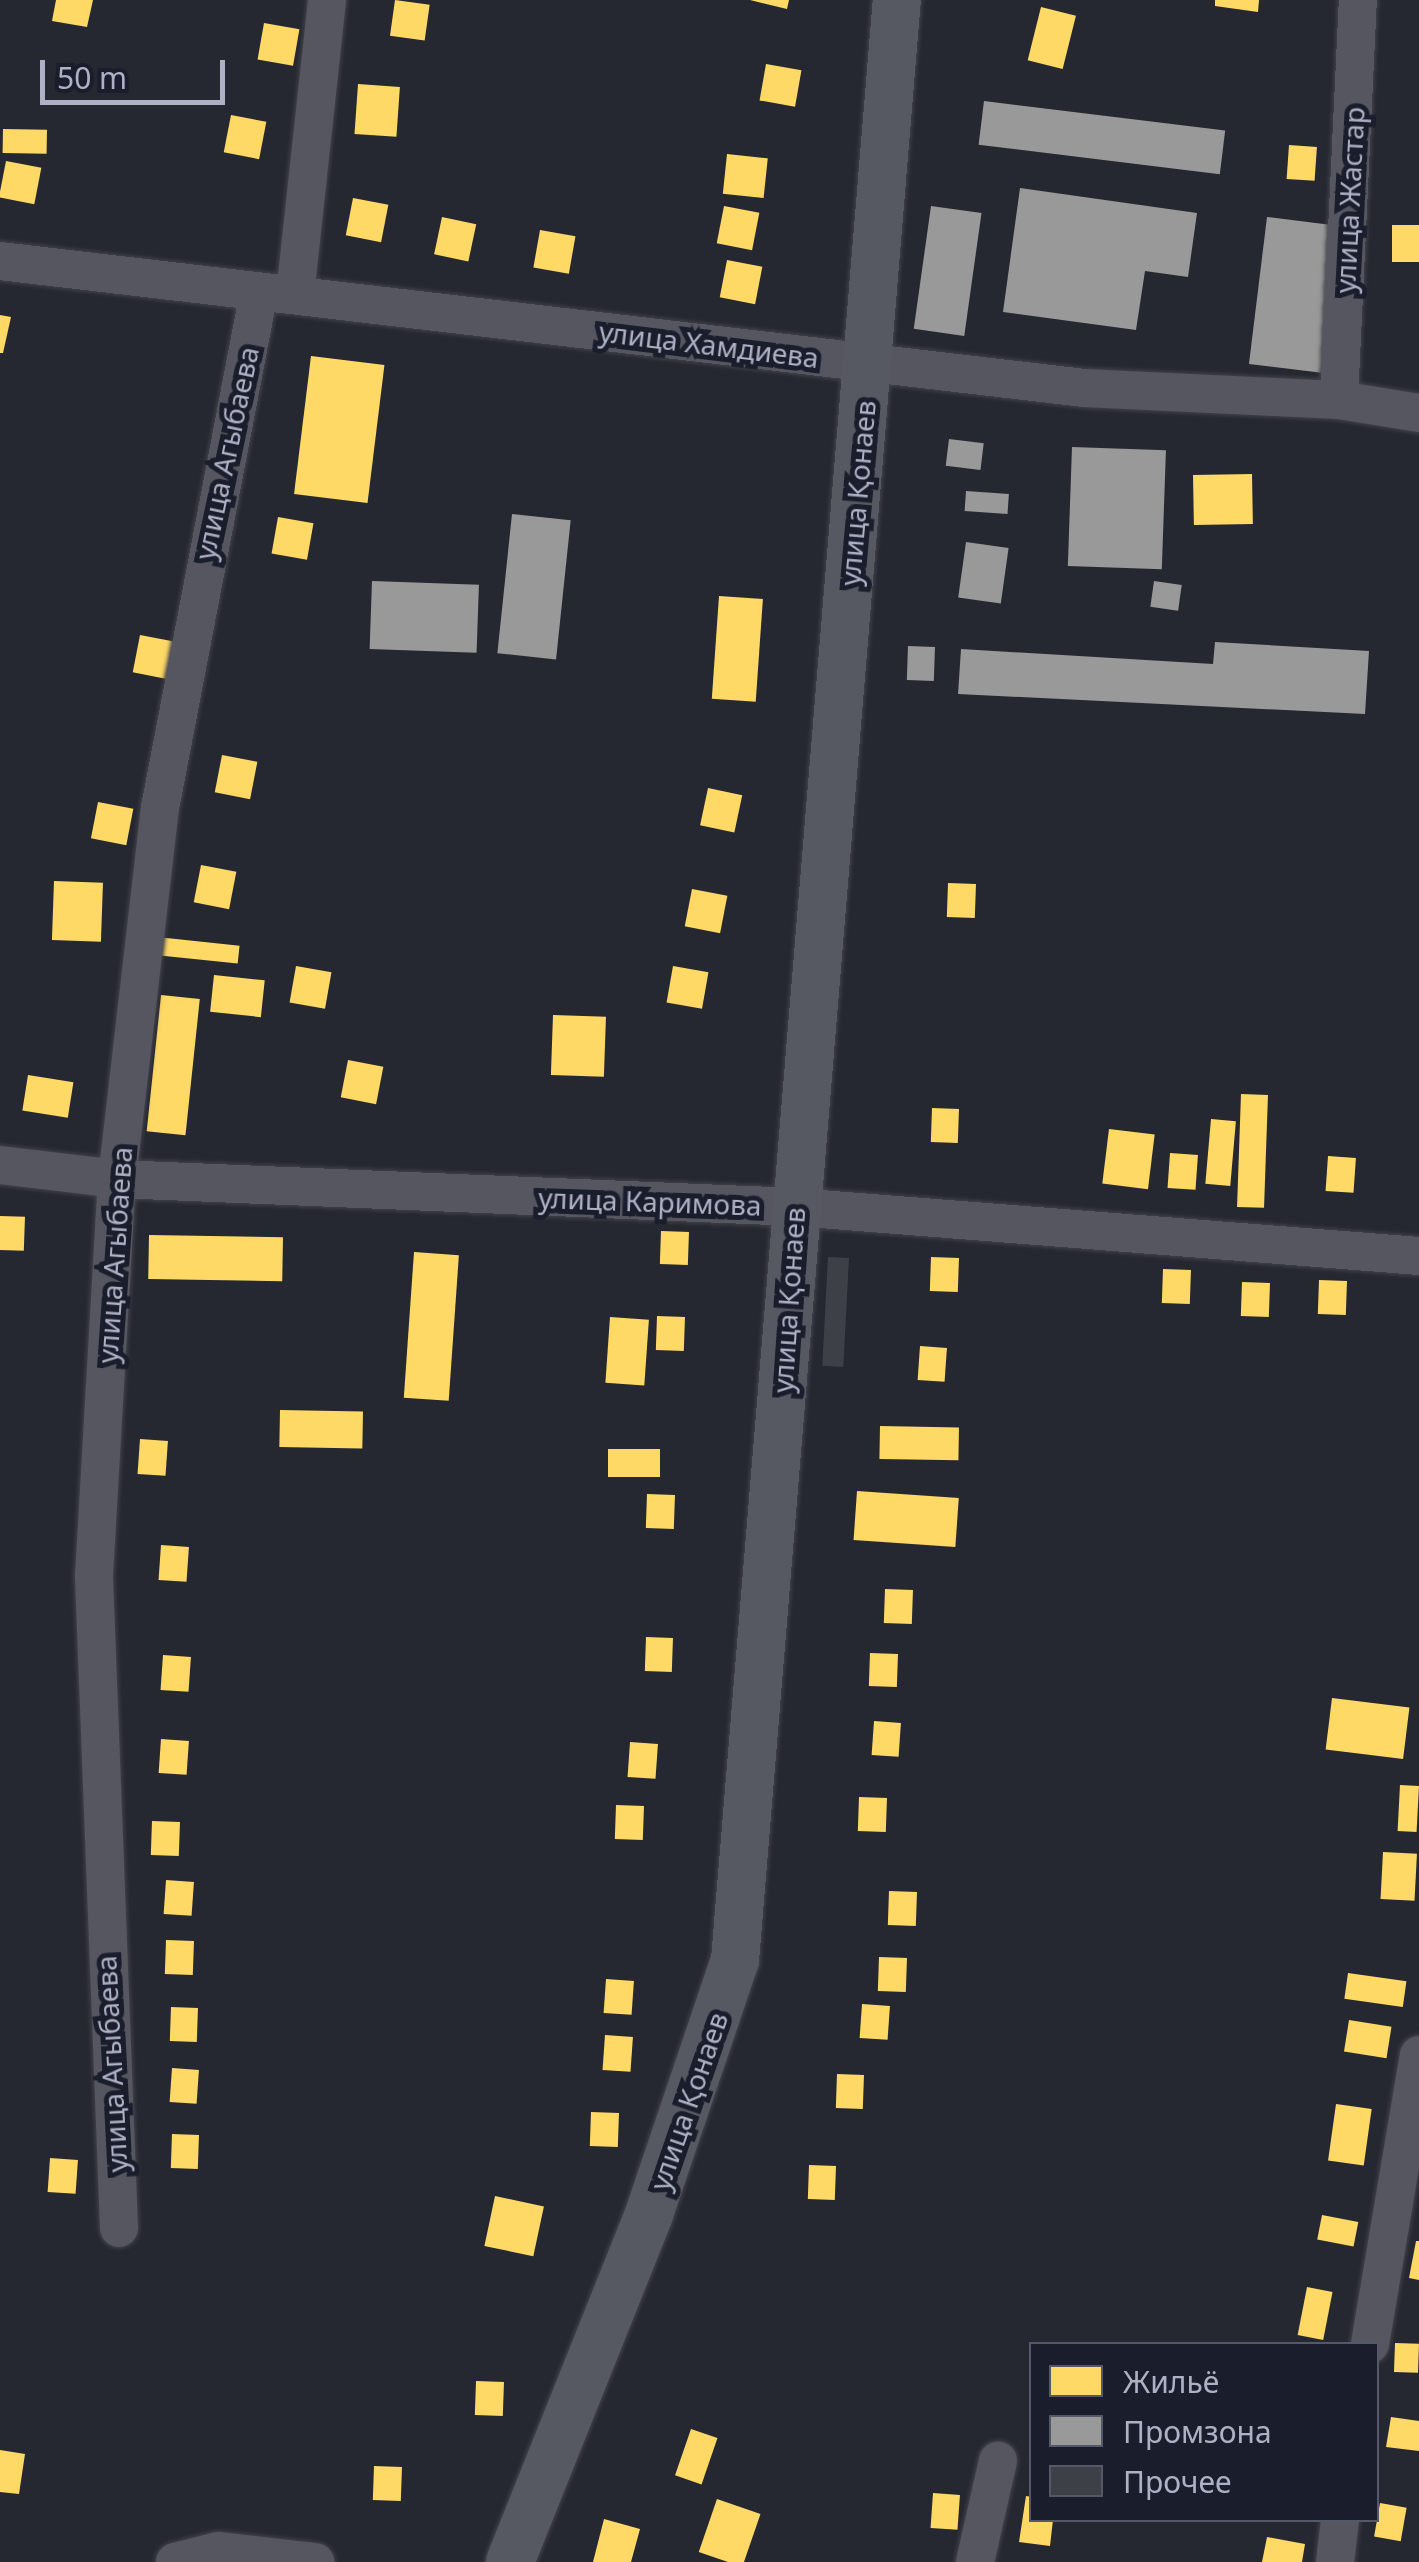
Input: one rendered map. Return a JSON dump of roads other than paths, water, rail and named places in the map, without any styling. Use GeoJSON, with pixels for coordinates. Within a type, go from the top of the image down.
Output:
{"type":"FeatureCollection","features":[{"type":"Feature","properties":{"kind":"main road","name":"улица Қонаев"},"geometry":{"type":"LineString","coordinates":[[510,2562],[649,2214],[735,1960],[897,0]]}},
{"type":"Feature","properties":{"kind":"street","name":"улица Агыбаева"},"geometry":{"type":"LineString","coordinates":[[119,2228],[94,1576],[117,1178],[160,808],[278,293],[327,0]]}},
{"type":"Feature","properties":{"kind":"street","name":"улица Жастар"},"geometry":{"type":"LineString","coordinates":[[1339,400],[1358,0]]}},
{"type":"Feature","properties":{"kind":"street","name":"улица Хамдиева"},"geometry":{"type":"LineString","coordinates":[[0,261],[1084,388],[1339,400],[1419,413]]}},
{"type":"Feature","properties":{"kind":"street","name":"улица Каримова"},"geometry":{"type":"LineString","coordinates":[[0,1166],[117,1178],[795,1207],[1419,1256]]}},
{"type":"Feature","properties":{"kind":"street"},"geometry":{"type":"LineString","coordinates":[[1370,2342],[1419,2056]]}},
{"type":"Feature","properties":{"kind":"street"},"geometry":{"type":"LineString","coordinates":[[975,2562],[998,2461]]}},
{"type":"Feature","properties":{"kind":"street"},"geometry":{"type":"LineString","coordinates":[[1335,2562],[1340,2522]]}},
{"type":"Feature","properties":{"kind":"street"},"geometry":{"type":"LineString","coordinates":[[176,2562],[218,2550],[315,2562]]}}]}
